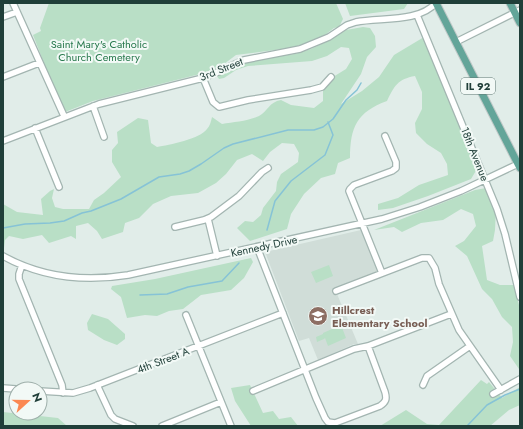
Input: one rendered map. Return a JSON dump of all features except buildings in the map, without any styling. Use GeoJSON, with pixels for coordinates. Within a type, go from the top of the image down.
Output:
{"type":"FeatureCollection","features":[{"type":"Feature","properties":{"kind":"main road","name":"IL 92"},"geometry":{"type":"LineString","coordinates":[[436,3],[519,164]]}},
{"type":"Feature","properties":{"kind":"main road"},"geometry":{"type":"LineString","coordinates":[[510,3],[517,11],[520,23]]}},
{"type":"Feature","properties":{"kind":"street"},"geometry":{"type":"LineString","coordinates":[[13,3],[64,116]]}},
{"type":"Feature","properties":{"kind":"street","name":"3rd Street"},"geometry":{"type":"LineString","coordinates":[[3,140],[92,106],[203,78],[244,60],[300,49],[329,37],[347,25],[356,22],[417,15],[428,10],[436,3]]}},
{"type":"Feature","properties":{"kind":"street"},"geometry":{"type":"LineString","coordinates":[[456,42],[517,11]]}},
{"type":"Feature","properties":{"kind":"street"},"geometry":{"type":"LineString","coordinates":[[3,17],[17,12]]}},
{"type":"Feature","properties":{"kind":"street","name":"18th Avenue"},"geometry":{"type":"LineString","coordinates":[[417,15],[497,209],[505,234],[520,297]]}},
{"type":"Feature","properties":{"kind":"street"},"geometry":{"type":"LineString","coordinates":[[3,77],[39,63]]}},
{"type":"Feature","properties":{"kind":"street"},"geometry":{"type":"LineString","coordinates":[[203,78],[213,102],[219,107],[248,100],[311,90],[322,87],[331,77]]}},
{"type":"Feature","properties":{"kind":"street"},"geometry":{"type":"LineString","coordinates":[[92,106],[104,137]]}},
{"type":"Feature","properties":{"kind":"street"},"geometry":{"type":"LineString","coordinates":[[35,128],[59,187]]}},
{"type":"Feature","properties":{"kind":"street"},"geometry":{"type":"LineString","coordinates":[[382,273],[350,194],[350,189],[354,185],[392,171],[396,168],[396,162],[385,136]]}},
{"type":"Feature","properties":{"kind":"street","name":"Kennedy Drive"},"geometry":{"type":"LineString","coordinates":[[3,256],[22,265],[47,273],[72,278],[103,278],[128,275],[382,219],[427,204],[519,164]]}},
{"type":"Feature","properties":{"kind":"street"},"geometry":{"type":"LineString","coordinates":[[175,227],[208,219],[239,196],[262,172],[268,168]]}},
{"type":"Feature","properties":{"kind":"street"},"geometry":{"type":"LineString","coordinates":[[208,219],[217,256]]}},
{"type":"Feature","properties":{"kind":"street"},"geometry":{"type":"LineString","coordinates":[[257,247],[305,369],[328,422],[335,423],[384,404],[386,392],[368,346]]}},
{"type":"Feature","properties":{"kind":"street"},"geometry":{"type":"LineString","coordinates":[[336,291],[422,258],[428,258],[435,268],[439,284],[458,330],[501,390]]}},
{"type":"Feature","properties":{"kind":"street"},"geometry":{"type":"LineString","coordinates":[[22,265],[19,279],[62,385],[63,393]]}},
{"type":"Feature","properties":{"kind":"street","name":"4th Street A"},"geometry":{"type":"LineString","coordinates":[[48,392],[77,392],[199,346],[283,312]]}},
{"type":"Feature","properties":{"kind":"street"},"geometry":{"type":"LineString","coordinates":[[186,314],[231,426]]}},
{"type":"Feature","properties":{"kind":"street"},"geometry":{"type":"LineString","coordinates":[[253,391],[354,349],[368,346],[451,314]]}},
{"type":"Feature","properties":{"kind":"street"},"geometry":{"type":"LineString","coordinates":[[423,385],[427,376],[470,346]]}},
{"type":"Feature","properties":{"kind":"street"},"geometry":{"type":"LineString","coordinates":[[494,394],[520,379]]}},
{"type":"Feature","properties":{"kind":"street"},"geometry":{"type":"LineString","coordinates":[[97,385],[111,415],[115,419],[133,426]]}},
{"type":"Feature","properties":{"kind":"street"},"geometry":{"type":"LineString","coordinates":[[162,426],[221,402]]}},
{"type":"Feature","properties":{"kind":"shaded area","name":"Hillcrest Elementary School"},"geometry":{"type":"Polygon","coordinates":[[[361,230],[381,278],[337,294],[358,344],[354,344],[318,360],[309,338],[299,341],[265,252],[361,230]]]}},
{"type":"Feature","properties":{"kind":"green space","name":"Saint Mary's Catholic Church Cemetery"},"geometry":{"type":"Polygon","coordinates":[[[49,3],[336,3],[343,19],[339,27],[334,28],[311,42],[290,48],[236,55],[220,67],[208,72],[93,101],[65,112],[60,104],[33,35],[41,31],[40,28],[49,3]]]}},
{"type":"Feature","properties":{"kind":"green space"},"geometry":{"type":"Polygon","coordinates":[[[345,3],[408,3],[404,9],[350,16],[345,3]]]}},
{"type":"Feature","properties":{"kind":"green space"},"geometry":{"type":"Polygon","coordinates":[[[363,27],[370,28],[375,36],[376,47],[367,57],[361,74],[341,104],[362,91],[379,77],[394,55],[424,37],[477,169],[471,179],[393,208],[378,210],[378,204],[398,198],[419,185],[448,175],[447,164],[441,153],[427,144],[416,133],[415,123],[422,109],[422,92],[415,76],[404,79],[397,84],[387,101],[377,105],[362,116],[354,129],[350,147],[350,158],[338,163],[335,174],[321,178],[304,194],[291,214],[287,229],[250,241],[237,228],[245,221],[253,222],[261,215],[263,208],[276,191],[277,182],[281,174],[298,162],[299,153],[294,144],[282,143],[270,152],[263,161],[252,154],[237,160],[226,174],[216,183],[198,193],[171,196],[153,204],[139,218],[125,223],[123,232],[102,239],[97,231],[88,223],[76,226],[76,239],[71,236],[49,243],[42,235],[23,239],[9,236],[5,240],[4,248],[3,247],[3,204],[17,212],[43,215],[41,199],[54,189],[52,198],[55,207],[63,209],[89,209],[94,200],[121,177],[112,162],[112,150],[118,143],[117,132],[138,118],[148,120],[151,143],[157,147],[184,141],[198,136],[208,128],[212,117],[222,124],[250,119],[259,116],[271,105],[281,100],[291,105],[314,108],[323,101],[323,91],[333,77],[346,69],[352,59],[349,48],[341,47],[327,56],[312,61],[248,66],[236,70],[224,78],[219,79],[217,76],[249,60],[295,54],[311,49],[346,30],[363,27]]]}},
{"type":"Feature","properties":{"kind":"green space"},"geometry":{"type":"Polygon","coordinates":[[[486,188],[496,208],[493,241],[482,246],[487,280],[500,285],[514,285],[520,309],[519,369],[510,356],[513,342],[512,327],[502,317],[492,299],[482,289],[467,256],[455,246],[464,241],[476,226],[473,214],[461,209],[443,220],[421,223],[402,232],[394,227],[374,230],[475,190],[486,188]]]}},
{"type":"Feature","properties":{"kind":"green space"},"geometry":{"type":"Polygon","coordinates":[[[251,258],[253,262],[244,278],[231,290],[201,295],[183,309],[169,311],[157,316],[145,315],[127,318],[121,297],[111,289],[112,286],[155,279],[251,258]]]}},
{"type":"Feature","properties":{"kind":"green space"},"geometry":{"type":"Polygon","coordinates":[[[329,265],[333,276],[316,283],[311,272],[329,265]]]}},
{"type":"Feature","properties":{"kind":"green space"},"geometry":{"type":"Polygon","coordinates":[[[92,314],[108,319],[125,334],[125,339],[117,345],[104,340],[88,330],[87,323],[92,314]]]}},
{"type":"Feature","properties":{"kind":"green space"},"geometry":{"type":"Polygon","coordinates":[[[341,325],[346,338],[328,346],[325,338],[317,342],[316,337],[341,325]]]}},
{"type":"Feature","properties":{"kind":"green space"},"geometry":{"type":"Polygon","coordinates":[[[481,380],[487,384],[489,382],[502,398],[520,387],[520,405],[509,410],[490,426],[380,426],[406,410],[427,424],[439,425],[481,380]]]}},
{"type":"Feature","properties":{"kind":"green space"},"geometry":{"type":"Polygon","coordinates":[[[250,385],[263,413],[273,411],[279,419],[291,417],[298,426],[251,426],[235,401],[231,388],[250,385]]]}},
{"type":"Feature","properties":{"kind":"green space"},"geometry":{"type":"Polygon","coordinates":[[[3,412],[8,413],[8,421],[48,421],[48,417],[58,418],[67,426],[3,426],[3,412]]]}},
{"type":"Feature","properties":{"kind":"waterway"},"geometry":{"type":"LineString","coordinates":[[3,228],[25,224],[64,221],[121,199],[159,177],[189,171],[224,148],[233,144],[288,130],[314,130],[323,127],[333,119],[346,100],[357,90],[361,83]]}},
{"type":"Feature","properties":{"kind":"waterway"},"geometry":{"type":"LineString","coordinates":[[267,230],[275,201],[291,181],[325,155],[333,135],[328,122]]}},
{"type":"Feature","properties":{"kind":"waterway"},"geometry":{"type":"LineString","coordinates":[[140,295],[167,294],[188,287],[222,281],[239,263]]}},
{"type":"Feature","properties":{"kind":"waterway"},"geometry":{"type":"LineString","coordinates":[[467,426],[487,405],[520,389]]}},
{"type":"Feature","properties":{"kind":"place","name":"Hillcrest Elementary School"},"geometry":{"type":"Point","coordinates":[318,316]}}]}
